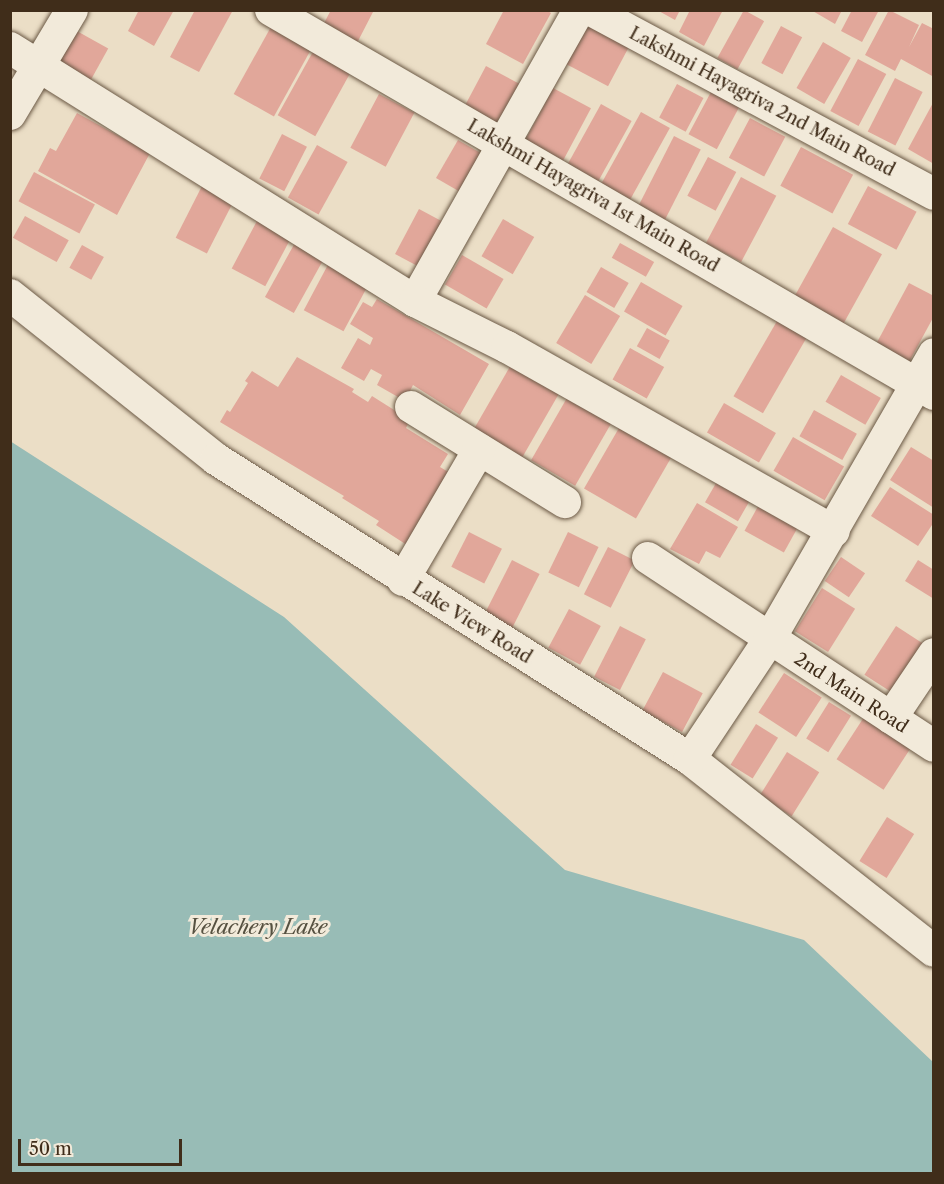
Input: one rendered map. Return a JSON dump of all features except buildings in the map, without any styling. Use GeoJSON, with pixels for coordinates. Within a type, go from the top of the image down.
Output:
{"type":"FeatureCollection","features":[{"type":"Feature","properties":{"kind":"street"},"geometry":{"type":"LineString","coordinates":[[10,114],[72,10]]}},
{"type":"Feature","properties":{"kind":"street","name":"Lakshmi Hayagriva 1st Main Road"},"geometry":{"type":"LineString","coordinates":[[271,10],[924,389]]}},
{"type":"Feature","properties":{"kind":"street"},"geometry":{"type":"LineString","coordinates":[[415,301],[579,10]]}},
{"type":"Feature","properties":{"kind":"street","name":"Lakshmi Hayagriva 2nd Main Road"},"geometry":{"type":"LineString","coordinates":[[591,10],[933,194]]}},
{"type":"Feature","properties":{"kind":"street"},"geometry":{"type":"LineString","coordinates":[[10,48],[415,301],[507,347],[834,531]]}},
{"type":"Feature","properties":{"kind":"street","name":"Lake View Road"},"geometry":{"type":"LineString","coordinates":[[10,295],[216,459],[403,580],[690,759],[933,951]]}},
{"type":"Feature","properties":{"kind":"street"},"geometry":{"type":"LineString","coordinates":[[690,759],[769,640],[834,531],[924,389],[933,354]]}},
{"type":"Feature","properties":{"kind":"street"},"geometry":{"type":"LineString","coordinates":[[411,407],[565,502]]}},
{"type":"Feature","properties":{"kind":"street"},"geometry":{"type":"LineString","coordinates":[[403,580],[479,450]]}},
{"type":"Feature","properties":{"kind":"street","name":"2nd Main Road"},"geometry":{"type":"LineString","coordinates":[[648,558],[769,640],[933,746]]}},
{"type":"Feature","properties":{"kind":"street"},"geometry":{"type":"LineString","coordinates":[[891,718],[933,654]]}},
{"type":"Feature","properties":{"kind":"water","name":"Velachery Lake"},"geometry":{"type":"Polygon","coordinates":[[[10,441],[284,617],[565,870],[804,940],[933,1062],[933,1173],[11,1173],[10,441]]]}}]}
